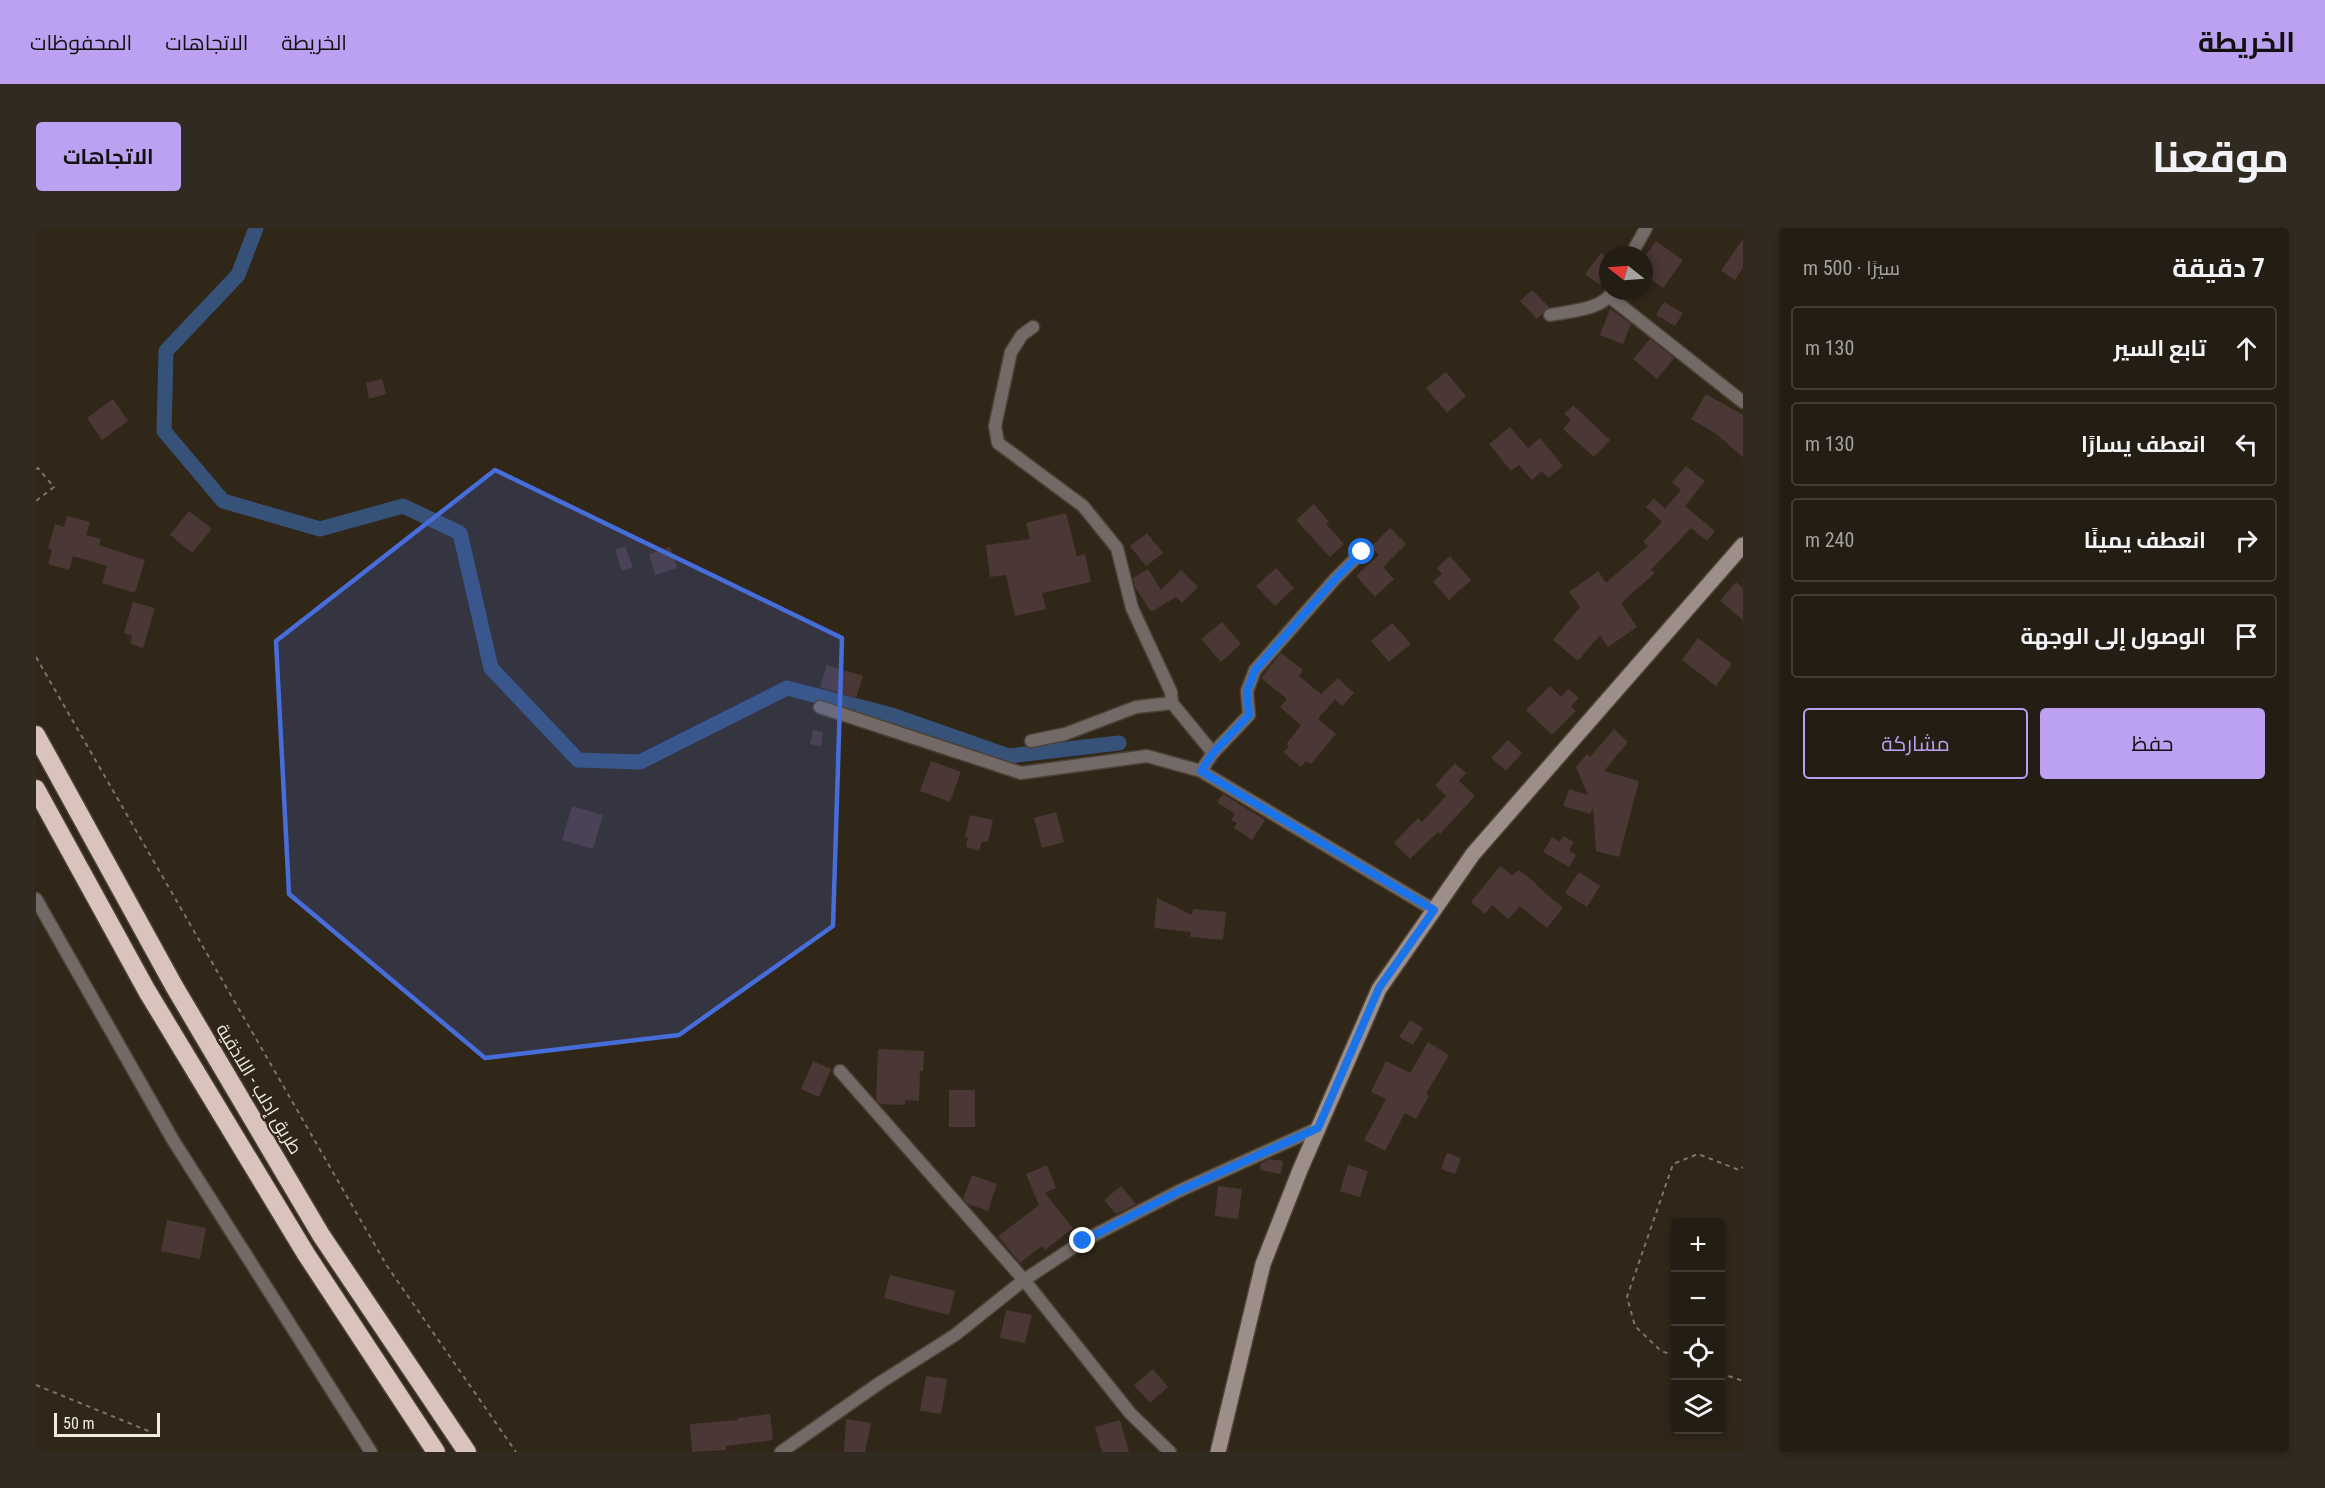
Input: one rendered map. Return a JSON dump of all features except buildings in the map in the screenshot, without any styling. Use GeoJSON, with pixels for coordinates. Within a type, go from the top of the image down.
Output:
{"type":"FeatureCollection","features":[{"type":"Feature","properties":{"kind":"highway","name":"طريق إدلب - اللاذقية"},"geometry":{"type":"LineString","coordinates":[[36,735],[174,986],[321,1235],[467,1452]]}},
{"type":"Feature","properties":{"kind":"highway"},"geometry":{"type":"LineString","coordinates":[[36,789],[177,1041],[306,1254],[436,1452]]}},
{"type":"Feature","properties":{"kind":"main road"},"geometry":{"type":"LineString","coordinates":[[1218,1452],[1263,1264],[1318,1128],[1379,988],[1473,854],[1743,545]]}},
{"type":"Feature","properties":{"kind":"street"},"geometry":{"type":"LineString","coordinates":[[1636,246],[1646,228]]}},
{"type":"Feature","properties":{"kind":"street"},"geometry":{"type":"LineString","coordinates":[[1550,315],[1593,306],[1602,300]]}},
{"type":"Feature","properties":{"kind":"street"},"geometry":{"type":"LineString","coordinates":[[1618,300],[1743,402]]}},
{"type":"Feature","properties":{"kind":"street"},"geometry":{"type":"LineString","coordinates":[[1034,327],[1022,335],[1011,352],[995,426],[998,443],[1083,506],[1117,548],[1132,608],[1171,692],[1172,703],[1213,753]]}},
{"type":"Feature","properties":{"kind":"street"},"geometry":{"type":"LineString","coordinates":[[1201,771],[1213,753],[1249,715],[1247,691],[1255,670],[1335,579],[1362,552]]}},
{"type":"Feature","properties":{"kind":"street"},"geometry":{"type":"LineString","coordinates":[[1031,741],[1065,734],[1136,707],[1172,703]]}},
{"type":"Feature","properties":{"kind":"street"},"geometry":{"type":"LineString","coordinates":[[820,707],[1021,773],[1146,756],[1201,771],[1434,910]]}},
{"type":"Feature","properties":{"kind":"street"},"geometry":{"type":"LineString","coordinates":[[36,899],[173,1140],[371,1452]]}},
{"type":"Feature","properties":{"kind":"street"},"geometry":{"type":"LineString","coordinates":[[840,1071],[1024,1280],[1130,1413],[1170,1452]]}},
{"type":"Feature","properties":{"kind":"street"},"geometry":{"type":"LineString","coordinates":[[781,1452],[881,1382],[955,1335],[1024,1280],[1083,1241],[1150,1206],[1318,1128]]}},
{"type":"Feature","properties":{"kind":"path"},"geometry":{"type":"LineString","coordinates":[[36,470],[38,468],[54,487],[36,501]]}},
{"type":"Feature","properties":{"kind":"path"},"geometry":{"type":"LineString","coordinates":[[36,657],[387,1266],[516,1452]]}},
{"type":"Feature","properties":{"kind":"path"},"geometry":{"type":"LineString","coordinates":[[1671,1354],[1660,1351],[1635,1326],[1627,1297],[1673,1164],[1698,1154],[1740,1170],[1743,1167]]}},
{"type":"Feature","properties":{"kind":"path"},"geometry":{"type":"LineString","coordinates":[[1725,1374],[1743,1381]]}},
{"type":"Feature","properties":{"kind":"path"},"geometry":{"type":"LineString","coordinates":[[36,1385],[151,1432]]}},
{"type":"Feature","properties":{"kind":"highlighted area"},"geometry":{"type":"Polygon","coordinates":[[[495,470],[842,638],[833,926],[679,1035],[485,1058],[289,894],[276,641],[495,470]]]}},
{"type":"Feature","properties":{"kind":"waterway"},"geometry":{"type":"LineString","coordinates":[[256,228],[238,275],[166,351],[164,431],[223,501],[320,529],[403,506],[460,533],[491,668],[578,760],[640,762],[787,688],[892,715],[1009,756],[1119,743]]}},
{"type":"Feature","properties":{"kind":"route"},"geometry":{"type":"LineString","coordinates":[[1083,1241],[1179,1191],[1318,1128],[1379,988],[1434,910],[1201,771],[1213,753],[1249,715],[1247,691],[1255,670],[1335,579],[1362,552]]}}]}
